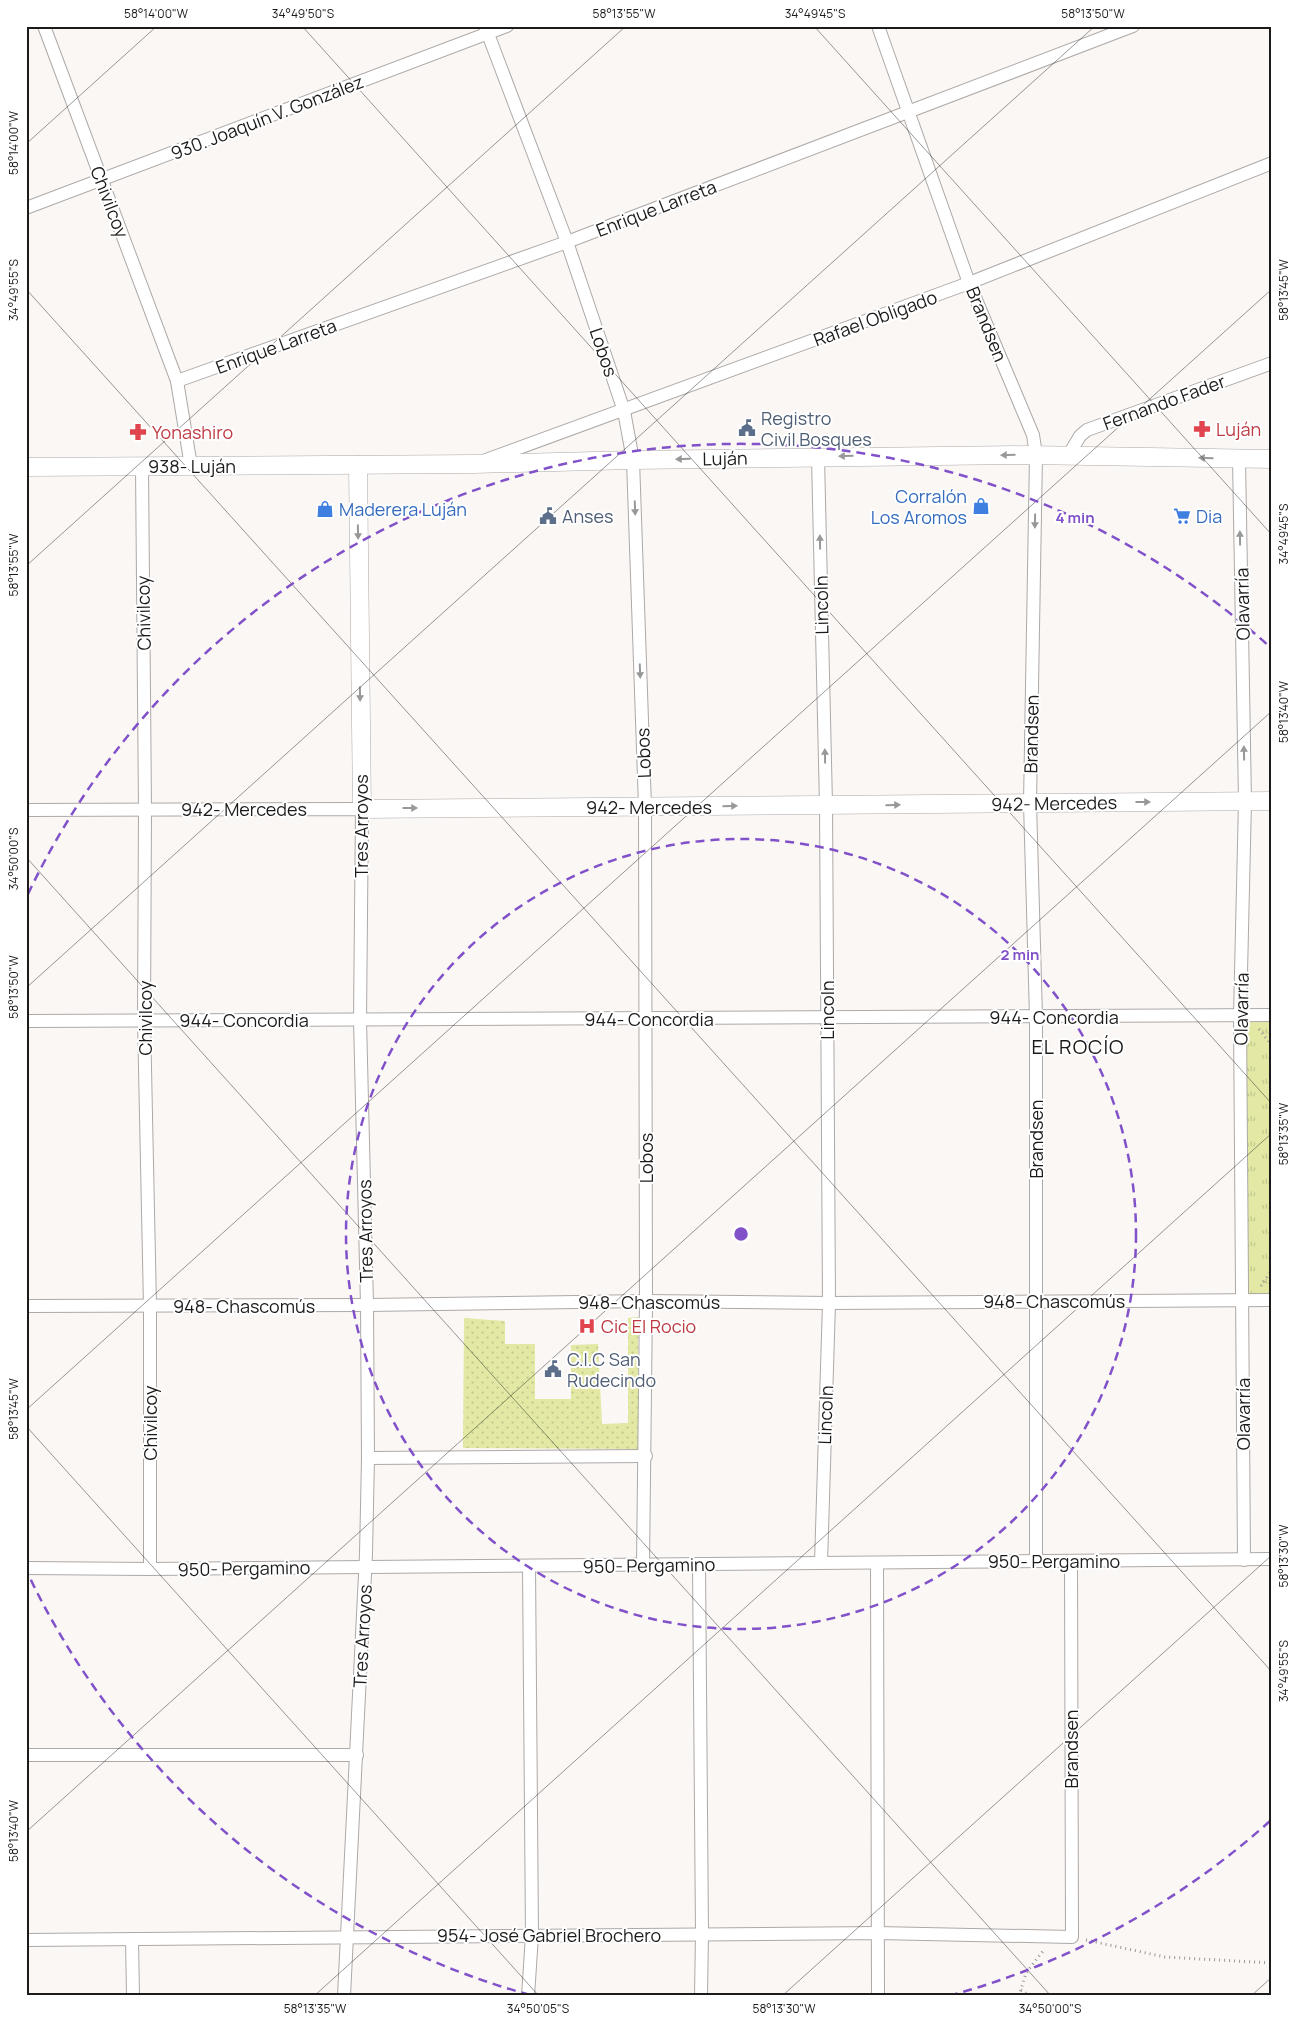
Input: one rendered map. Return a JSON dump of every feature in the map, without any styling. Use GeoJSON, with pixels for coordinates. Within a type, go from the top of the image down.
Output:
{"type":"FeatureCollection","features":[{"type":"Feature","properties":{"kind":"main road","name":"Luján"},"geometry":{"type":"LineString","coordinates":[[358,466],[633,460],[1036,455],[1272,458]]}},
{"type":"Feature","properties":{"kind":"main road","name":"938- Luján"},"geometry":{"type":"LineString","coordinates":[[26,467],[358,466]]}},
{"type":"Feature","properties":{"kind":"main road","name":"Tres Arroyos"},"geometry":{"type":"LineString","coordinates":[[358,466],[362,808]]}},
{"type":"Feature","properties":{"kind":"main road","name":"942- Mercedes"},"geometry":{"type":"LineString","coordinates":[[362,808],[1272,801]]}},
{"type":"Feature","properties":{"kind":"street","name":"Chivilcoy"},"geometry":{"type":"LineString","coordinates":[[44,26],[177,381],[191,466]]}},
{"type":"Feature","properties":{"kind":"street","name":"930. Joaquín V. González"},"geometry":{"type":"LineString","coordinates":[[26,208],[487,30],[507,26]]}},
{"type":"Feature","properties":{"kind":"street","name":"Brandsen"},"geometry":{"type":"LineString","coordinates":[[878,26],[969,283],[1033,435],[1036,455],[1030,803],[1036,1017],[1036,1561]]}},
{"type":"Feature","properties":{"kind":"street","name":"Enrique Larreta"},"geometry":{"type":"LineString","coordinates":[[177,381],[567,242],[1133,26]]}},
{"type":"Feature","properties":{"kind":"street","name":"Lobos"},"geometry":{"type":"LineString","coordinates":[[487,30],[567,242],[624,411],[633,460],[645,807],[646,1456],[643,1565]]}},
{"type":"Feature","properties":{"kind":"street","name":"Rafael Obligado"},"geometry":{"type":"LineString","coordinates":[[474,464],[624,411],[969,283],[1272,163]]}},
{"type":"Feature","properties":{"kind":"street","name":"Fernando Fader"},"geometry":{"type":"LineString","coordinates":[[1068,456],[1080,436],[1087,430],[1272,363]]}},
{"type":"Feature","properties":{"kind":"street","name":"Lincoln"},"geometry":{"type":"LineString","coordinates":[[818,457],[826,805],[827,1018],[828,1303],[822,1563]]}},
{"type":"Feature","properties":{"kind":"street","name":"Olavarría"},"geometry":{"type":"LineString","coordinates":[[1239,459],[1245,802],[1242,1300],[1244,1560]]}},
{"type":"Feature","properties":{"kind":"street","name":"Chivilcoy"},"geometry":{"type":"LineString","coordinates":[[142,466],[145,810],[144,1020],[150,1306],[150,1569]]}},
{"type":"Feature","properties":{"kind":"street","name":"942- Mercedes"},"geometry":{"type":"LineString","coordinates":[[26,810],[362,808]]}},
{"type":"Feature","properties":{"kind":"street","name":"Tres Arroyos"},"geometry":{"type":"LineString","coordinates":[[344,1996],[345,1937],[357,1755],[368,1458],[367,1305],[360,1020],[362,808]]}},
{"type":"Feature","properties":{"kind":"street","name":"944- Concordia"},"geometry":{"type":"LineString","coordinates":[[26,1021],[1272,1016]]}},
{"type":"Feature","properties":{"kind":"street","name":"948- Chascomús"},"geometry":{"type":"LineString","coordinates":[[26,1306],[367,1305],[646,1300],[828,1303],[1272,1300]]}},
{"type":"Feature","properties":{"kind":"street"},"geometry":{"type":"LineString","coordinates":[[368,1458],[646,1456]]}},
{"type":"Feature","properties":{"kind":"street","name":"950- Pergamino"},"geometry":{"type":"LineString","coordinates":[[26,1568],[150,1569],[1272,1559]]}},
{"type":"Feature","properties":{"kind":"street","name":"Brandsen"},"geometry":{"type":"LineString","coordinates":[[1071,1561],[1072,1937]]}},
{"type":"Feature","properties":{"kind":"street"},"geometry":{"type":"LineString","coordinates":[[877,1562],[878,1996]]}},
{"type":"Feature","properties":{"kind":"street"},"geometry":{"type":"LineString","coordinates":[[699,1564],[701,1996]]}},
{"type":"Feature","properties":{"kind":"street"},"geometry":{"type":"LineString","coordinates":[[528,1996],[532,1935],[529,1566]]}},
{"type":"Feature","properties":{"kind":"street"},"geometry":{"type":"LineString","coordinates":[[26,1755],[357,1755]]}},
{"type":"Feature","properties":{"kind":"street","name":"954- José Gabriel Brochero"},"geometry":{"type":"LineString","coordinates":[[26,1940],[878,1933],[1072,1937]]}},
{"type":"Feature","properties":{"kind":"street"},"geometry":{"type":"LineString","coordinates":[[132,1939],[133,1996]]}},
{"type":"Feature","properties":{"kind":"path"},"geometry":{"type":"LineString","coordinates":[[1245,1016],[1272,1046]]}},
{"type":"Feature","properties":{"kind":"path"},"geometry":{"type":"LineString","coordinates":[[1072,1937],[1166,1957],[1272,1963]]}},
{"type":"Feature","properties":{"kind":"path"},"geometry":{"type":"LineString","coordinates":[[1019,1996],[1026,1973],[1045,1948]]}},
{"type":"Feature","properties":{"kind":"path"},"geometry":{"type":"LineString","coordinates":[[1021,1990],[1030,1996]]}},
{"type":"Feature","properties":{"kind":"green space"},"geometry":{"type":"Polygon","coordinates":[[[1272,1015],[1272,1300],[1242,1300],[1240,1016],[1272,1015]]]}},
{"type":"Feature","properties":{"kind":"green space"},"geometry":{"type":"Polygon","coordinates":[[[638,1317],[638,1449],[463,1448],[464,1318],[505,1321],[505,1344],[535,1344],[535,1399],[571,1399],[571,1345],[598,1344],[602,1424],[628,1423],[628,1318],[638,1317]]]}},
{"type":"Feature","properties":{"kind":"place","name":"Registro Civil Bosques"},"geometry":{"type":"Point","coordinates":[747,428]}},
{"type":"Feature","properties":{"kind":"place","name":"Luján"},"geometry":{"type":"Point","coordinates":[1202,429]}},
{"type":"Feature","properties":{"kind":"place","name":"Yonashiro"},"geometry":{"type":"Point","coordinates":[138,432]}},
{"type":"Feature","properties":{"kind":"place","name":"Corralón Los Aromos"},"geometry":{"type":"Point","coordinates":[981,506]}},
{"type":"Feature","properties":{"kind":"place","name":"Maderera Luján"},"geometry":{"type":"Point","coordinates":[325,509]}},
{"type":"Feature","properties":{"kind":"place","name":"Anses"},"geometry":{"type":"Point","coordinates":[548,516]}},
{"type":"Feature","properties":{"kind":"place","name":"Dia"},"geometry":{"type":"Point","coordinates":[1182,516]}},
{"type":"Feature","properties":{"kind":"place","name":"Cic El Rocio"},"geometry":{"type":"Point","coordinates":[587,1326]}},
{"type":"Feature","properties":{"kind":"place","name":"C.I.C San Rudecindo"},"geometry":{"type":"Point","coordinates":[553,1369]}},
{"type":"Feature","properties":{"kind":"district","name":"EL ROCÍO"},"geometry":{"type":"Point","coordinates":[1078,1046]}}]}
